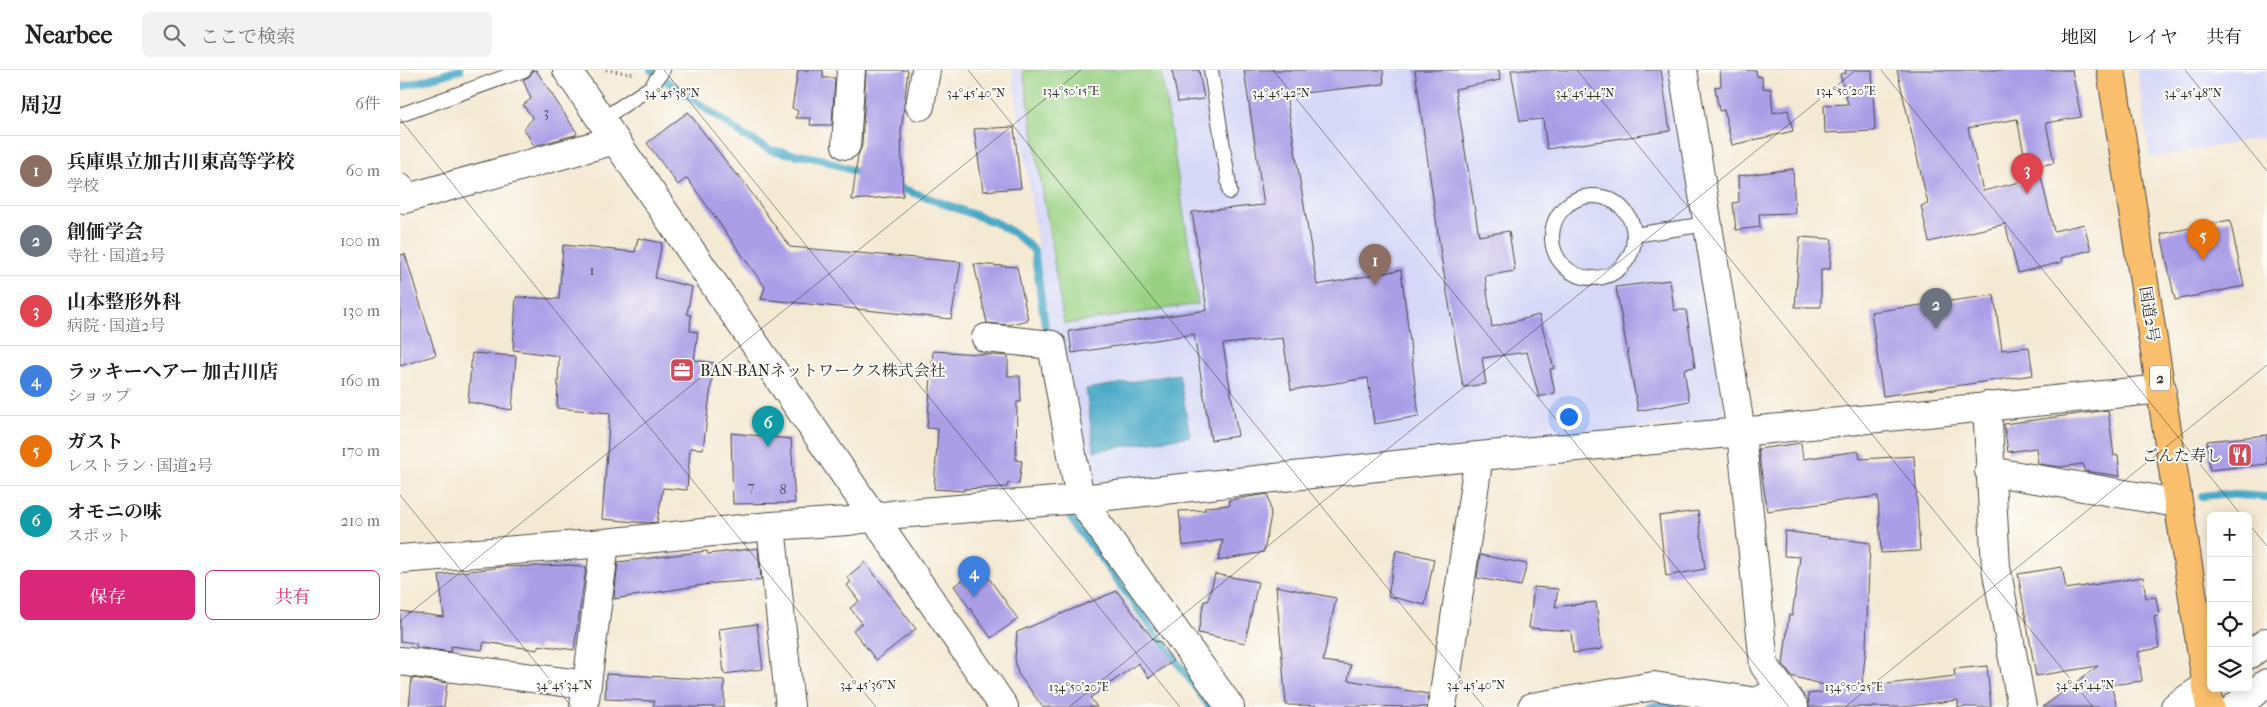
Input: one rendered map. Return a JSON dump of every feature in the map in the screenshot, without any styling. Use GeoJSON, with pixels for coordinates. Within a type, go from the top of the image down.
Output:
{"type":"FeatureCollection","features":[{"type":"Feature","properties":{"kind":"highway","name":"国道2号"},"geometry":{"type":"LineString","coordinates":[[2111,70],[2162,389],[2177,503],[2207,680]]}},
{"type":"Feature","properties":{"kind":"street"},"geometry":{"type":"LineString","coordinates":[[567,70],[1004,707]]}},
{"type":"Feature","properties":{"kind":"street"},"geometry":{"type":"LineString","coordinates":[[846,145],[852,70]]}},
{"type":"Feature","properties":{"kind":"street"},"geometry":{"type":"LineString","coordinates":[[920,106],[926,70]]}},
{"type":"Feature","properties":{"kind":"street"},"geometry":{"type":"LineString","coordinates":[[1532,707],[1654,686],[1735,703],[1787,699],[1764,665],[1741,432],[1684,70]]}},
{"type":"Feature","properties":{"kind":"street"},"geometry":{"type":"LineString","coordinates":[[400,188],[404,199],[608,130]]}},
{"type":"Feature","properties":{"kind":"street"},"geometry":{"type":"LineString","coordinates":[[986,338],[1052,345],[1080,499],[1230,707]]}},
{"type":"Feature","properties":{"kind":"street"},"geometry":{"type":"LineString","coordinates":[[400,559],[605,543],[771,526],[849,522],[873,516],[1080,499],[1478,456],[1741,432],[2162,389]]}},
{"type":"Feature","properties":{"kind":"street"},"geometry":{"type":"LineString","coordinates":[[1987,406],[1989,471],[1996,567],[2022,707]]}},
{"type":"Feature","properties":{"kind":"street"},"geometry":{"type":"LineString","coordinates":[[1442,707],[1478,456]]}},
{"type":"Feature","properties":{"kind":"street"},"geometry":{"type":"LineString","coordinates":[[1989,471],[2177,503]]}},
{"type":"Feature","properties":{"kind":"street"},"geometry":{"type":"LineString","coordinates":[[771,526],[790,707]]}},
{"type":"Feature","properties":{"kind":"street"},"geometry":{"type":"LineString","coordinates":[[400,661],[585,696],[605,543]]}},
{"type":"Feature","properties":{"kind":"street"},"geometry":{"type":"LineString","coordinates":[[2252,652],[2267,642]]}},
{"type":"Feature","properties":{"kind":"street"},"geometry":{"type":"LineString","coordinates":[[2235,707],[2267,683]]}},
{"type":"Feature","properties":{"kind":"street"},"geometry":{"type":"LineString","coordinates":[[2175,707],[2209,692]]}},
{"type":"Feature","properties":{"kind":"lane"},"geometry":{"type":"LineString","coordinates":[[400,115],[524,70]]}},
{"type":"Feature","properties":{"kind":"lane"},"geometry":{"type":"LineString","coordinates":[[608,130],[652,87],[663,70]]}},
{"type":"Feature","properties":{"kind":"lane"},"geometry":{"type":"LineString","coordinates":[[1211,70],[1230,192]]}},
{"type":"Feature","properties":{"kind":"lane"},"geometry":{"type":"LineString","coordinates":[[1599,196],[1612,200],[1623,209],[1631,221],[1634,235],[1633,249],[1626,262],[1616,272],[1604,277],[1591,278],[1579,276],[1567,269],[1553,247],[1552,234],[1555,222],[1571,202],[1584,197],[1599,196]]}},
{"type":"Feature","properties":{"kind":"lane"},"geometry":{"type":"LineString","coordinates":[[1634,235],[1707,224]]}},
{"type":"Feature","properties":{"kind":"path"},"geometry":{"type":"LineString","coordinates":[[606,70],[638,74]]}},
{"type":"Feature","properties":{"kind":"shaded area"},"geometry":{"type":"Polygon","coordinates":[[[1012,70],[1675,70],[1725,419],[1479,446],[1079,485],[1070,463],[1012,70]]]}},
{"type":"Feature","properties":{"kind":"shaded area"},"geometry":{"type":"Polygon","coordinates":[[[2137,70],[2267,70],[2267,137],[2150,158],[2137,70]]]}},
{"type":"Feature","properties":{"kind":"green space"},"geometry":{"type":"Polygon","coordinates":[[[1023,70],[1161,70],[1198,304],[1064,324],[1023,70]]]}},
{"type":"Feature","properties":{"kind":"water"},"geometry":{"type":"Polygon","coordinates":[[[1179,374],[1190,436],[1094,451],[1086,389],[1179,374]]]}},
{"type":"Feature","properties":{"kind":"building"},"geometry":{"type":"Polygon","coordinates":[[[533,70],[536,70],[577,133],[575,135],[534,146],[524,129],[533,118],[523,105],[531,99],[523,80],[530,76],[533,70]]]}},
{"type":"Feature","properties":{"kind":"building"},"geometry":{"type":"Polygon","coordinates":[[[798,70],[823,70],[823,78],[835,78],[832,125],[810,125],[811,118],[796,118],[798,111],[792,108],[798,70]]]}},
{"type":"Feature","properties":{"kind":"building"},"geometry":{"type":"Polygon","coordinates":[[[866,70],[908,70],[901,133],[903,196],[852,200],[858,155],[862,146],[866,70]]]}},
{"type":"Feature","properties":{"kind":"building"},"geometry":{"type":"Polygon","coordinates":[[[1172,70],[1199,70],[1204,99],[1178,102],[1172,70]]]}},
{"type":"Feature","properties":{"kind":"building"},"geometry":{"type":"Polygon","coordinates":[[[1244,70],[1383,70],[1384,84],[1286,95],[1317,285],[1401,270],[1419,416],[1374,424],[1368,378],[1291,390],[1283,338],[1223,344],[1238,436],[1211,440],[1194,334],[1072,353],[1069,331],[1207,310],[1192,212],[1264,205],[1244,70]]]}},
{"type":"Feature","properties":{"kind":"building"},"geometry":{"type":"Polygon","coordinates":[[[1415,70],[1499,70],[1500,80],[1455,89],[1479,236],[1509,231],[1515,271],[1485,276],[1492,327],[1539,315],[1554,369],[1550,369],[1555,393],[1539,397],[1527,352],[1482,358],[1486,384],[1463,387],[1442,262],[1415,70]]]}},
{"type":"Feature","properties":{"kind":"building"},"geometry":{"type":"Polygon","coordinates":[[[1511,70],[1661,70],[1670,131],[1547,149],[1543,119],[1520,121],[1511,70]]]}},
{"type":"Feature","properties":{"kind":"building"},"geometry":{"type":"Polygon","coordinates":[[[1720,70],[1756,70],[1757,76],[1762,77],[1763,88],[1771,89],[1773,113],[1788,110],[1793,131],[1732,145],[1724,110],[1719,111],[1715,87],[1721,86],[1720,70]]]}},
{"type":"Feature","properties":{"kind":"building"},"geometry":{"type":"Polygon","coordinates":[[[1845,70],[1872,70],[1875,131],[1825,133],[1824,105],[1848,104],[1840,74],[1846,73],[1845,70]]]}},
{"type":"Feature","properties":{"kind":"building"},"geometry":{"type":"Polygon","coordinates":[[[1897,70],[2072,70],[2081,117],[2046,123],[2054,163],[2027,168],[2017,119],[1968,128],[1983,191],[2041,177],[2054,231],[2084,224],[2091,250],[2061,258],[2062,262],[2018,273],[2005,224],[1929,242],[1921,206],[1928,204],[1897,70]]]}},
{"type":"Feature","properties":{"kind":"building"},"geometry":{"type":"Polygon","coordinates":[[[688,112],[737,176],[738,174],[790,247],[961,262],[951,319],[761,299],[765,287],[687,178],[678,185],[647,143],[688,112]]]}},
{"type":"Feature","properties":{"kind":"building"},"geometry":{"type":"Polygon","coordinates":[[[1014,127],[1021,188],[983,191],[974,129],[1014,127]]]}},
{"type":"Feature","properties":{"kind":"building"},"geometry":{"type":"Polygon","coordinates":[[[1793,169],[1795,213],[1759,214],[1760,227],[1736,230],[1733,203],[1739,202],[1738,176],[1793,169]]]}},
{"type":"Feature","properties":{"kind":"building"},"geometry":{"type":"Polygon","coordinates":[[[2230,220],[2244,286],[2175,300],[2161,234],[2230,220]]]}},
{"type":"Feature","properties":{"kind":"building"},"geometry":{"type":"Polygon","coordinates":[[[1800,237],[1832,239],[1830,269],[1821,269],[1821,307],[1795,307],[1800,237]]]}},
{"type":"Feature","properties":{"kind":"building"},"geometry":{"type":"Polygon","coordinates":[[[638,238],[662,243],[655,278],[692,287],[687,314],[691,315],[690,331],[698,332],[694,360],[714,363],[703,449],[690,448],[687,490],[663,488],[657,522],[647,523],[602,519],[610,413],[557,408],[559,356],[513,350],[516,297],[559,299],[563,245],[635,252],[638,238]]]}},
{"type":"Feature","properties":{"kind":"building"},"geometry":{"type":"Polygon","coordinates":[[[405,254],[436,355],[400,366],[400,255],[405,254]]]}},
{"type":"Feature","properties":{"kind":"building"},"geometry":{"type":"Polygon","coordinates":[[[974,264],[1017,267],[1028,320],[1008,325],[987,323],[974,264]]]}},
{"type":"Feature","properties":{"kind":"building"},"geometry":{"type":"Polygon","coordinates":[[[1670,280],[1674,310],[1686,310],[1695,367],[1684,369],[1689,401],[1638,411],[1616,287],[1670,280]]]}},
{"type":"Feature","properties":{"kind":"building"},"geometry":{"type":"Polygon","coordinates":[[[1994,295],[2002,350],[2029,347],[2033,375],[1883,396],[1871,312],[1994,295]]]}},
{"type":"Feature","properties":{"kind":"building"},"geometry":{"type":"Polygon","coordinates":[[[933,351],[1008,356],[1008,376],[1020,376],[1021,402],[1017,402],[1016,460],[1022,461],[1019,484],[1008,483],[1007,487],[964,489],[964,491],[934,489],[938,429],[927,428],[933,351]]]}},
{"type":"Feature","properties":{"kind":"building"},"geometry":{"type":"Polygon","coordinates":[[[472,353],[516,356],[512,410],[468,402],[472,353]]]}},
{"type":"Feature","properties":{"kind":"building"},"geometry":{"type":"Polygon","coordinates":[[[2108,410],[2114,456],[2118,455],[2120,476],[2084,471],[2083,464],[2060,467],[2038,464],[2036,448],[2008,452],[2004,424],[2108,410]]]}},
{"type":"Feature","properties":{"kind":"building"},"geometry":{"type":"Polygon","coordinates":[[[731,433],[791,439],[795,503],[733,504],[731,433]]]}},
{"type":"Feature","properties":{"kind":"building"},"geometry":{"type":"Polygon","coordinates":[[[2267,435],[2267,464],[2210,470],[2207,441],[2267,435]]]}},
{"type":"Feature","properties":{"kind":"building"},"geometry":{"type":"Polygon","coordinates":[[[1801,443],[1803,459],[1859,451],[1860,459],[1914,456],[1920,551],[1881,553],[1878,496],[1767,511],[1758,449],[1801,443]]]}},
{"type":"Feature","properties":{"kind":"building"},"geometry":{"type":"Polygon","coordinates":[[[1268,494],[1271,515],[1264,552],[1218,561],[1223,540],[1183,546],[1179,511],[1205,510],[1205,507],[1230,505],[1229,500],[1268,494]]]}},
{"type":"Feature","properties":{"kind":"building"},"geometry":{"type":"Polygon","coordinates":[[[1698,511],[1705,569],[1666,576],[1659,516],[1698,511]]]}},
{"type":"Feature","properties":{"kind":"building"},"geometry":{"type":"Polygon","coordinates":[[[1785,531],[1870,543],[1866,646],[1862,687],[1955,676],[1954,669],[1987,666],[1991,707],[1958,707],[1958,700],[1902,707],[1809,707],[1808,694],[1824,692],[1824,685],[1791,676],[1783,664],[1789,615],[1792,616],[1800,557],[1784,556],[1785,531]]]}},
{"type":"Feature","properties":{"kind":"building"},"geometry":{"type":"Polygon","coordinates":[[[758,548],[761,580],[716,583],[614,599],[618,562],[707,551],[708,554],[758,548]]]}},
{"type":"Feature","properties":{"kind":"building"},"geometry":{"type":"Polygon","coordinates":[[[1396,550],[1434,559],[1425,605],[1388,596],[1396,550]]]}},
{"type":"Feature","properties":{"kind":"building"},"geometry":{"type":"Polygon","coordinates":[[[1480,555],[1527,564],[1521,586],[1477,578],[1480,555]]]}},
{"type":"Feature","properties":{"kind":"building"},"geometry":{"type":"Polygon","coordinates":[[[865,562],[916,629],[876,660],[853,630],[862,623],[850,608],[859,601],[847,585],[851,582],[847,577],[865,562]]]}},
{"type":"Feature","properties":{"kind":"building"},"geometry":{"type":"Polygon","coordinates":[[[569,565],[586,567],[574,650],[539,645],[538,650],[484,642],[482,650],[451,646],[451,652],[416,647],[416,643],[400,641],[400,611],[444,617],[439,575],[502,567],[569,565]]]}},
{"type":"Feature","properties":{"kind":"building"},"geometry":{"type":"Polygon","coordinates":[[[981,567],[1018,619],[991,638],[954,586],[981,567]]]}},
{"type":"Feature","properties":{"kind":"building"},"geometry":{"type":"Polygon","coordinates":[[[2062,567],[2066,589],[2143,577],[2146,598],[2156,597],[2159,616],[2154,617],[2159,648],[2138,652],[2142,681],[2111,685],[2117,707],[2043,707],[2098,666],[2036,676],[2018,574],[2062,567]]]}},
{"type":"Feature","properties":{"kind":"building"},"geometry":{"type":"Polygon","coordinates":[[[1215,574],[1258,582],[1245,643],[1198,633],[1204,601],[1208,601],[1215,574]]]}},
{"type":"Feature","properties":{"kind":"building"},"geometry":{"type":"Polygon","coordinates":[[[1276,586],[1336,598],[1323,661],[1351,665],[1348,680],[1428,694],[1427,707],[1286,705],[1276,586]]]}},
{"type":"Feature","properties":{"kind":"building"},"geometry":{"type":"Polygon","coordinates":[[[1534,587],[1558,589],[1555,607],[1596,602],[1602,649],[1573,653],[1571,631],[1529,628],[1534,587]]]}},
{"type":"Feature","properties":{"kind":"building"},"geometry":{"type":"Polygon","coordinates":[[[1117,591],[1155,642],[1159,641],[1173,661],[1149,678],[1138,663],[1090,698],[1097,707],[1043,707],[1018,674],[1015,658],[1017,632],[1117,591]]]}},
{"type":"Feature","properties":{"kind":"building"},"geometry":{"type":"Polygon","coordinates":[[[757,624],[763,669],[724,674],[719,629],[757,624]]]}},
{"type":"Feature","properties":{"kind":"building"},"geometry":{"type":"Polygon","coordinates":[[[606,674],[724,680],[724,707],[654,707],[654,701],[605,699],[606,674]]]}},
{"type":"Feature","properties":{"kind":"building"},"geometry":{"type":"Polygon","coordinates":[[[412,678],[447,683],[444,707],[409,707],[412,678]]]}},
{"type":"Feature","properties":{"kind":"waterway"},"geometry":{"type":"LineString","coordinates":[[400,87],[460,70]]}},
{"type":"Feature","properties":{"kind":"waterway"},"geometry":{"type":"LineString","coordinates":[[651,70],[743,135],[770,150],[821,159],[865,175]]}},
{"type":"Feature","properties":{"kind":"waterway"},"geometry":{"type":"LineString","coordinates":[[895,186],[994,222],[1014,233],[1034,250],[1046,332]]}},
{"type":"Feature","properties":{"kind":"waterway"},"geometry":{"type":"LineString","coordinates":[[2202,496],[2222,494],[2267,497]]}},
{"type":"Feature","properties":{"kind":"waterway"},"geometry":{"type":"LineString","coordinates":[[1069,515],[1210,707]]}},
{"type":"Feature","properties":{"kind":"waterway"},"geometry":{"type":"LineString","coordinates":[[1649,707],[1663,705],[1677,707]]}},
{"type":"Feature","properties":{"kind":"place","name":"山本整形外科"},"geometry":{"type":"Point","coordinates":[2027,194]}},
{"type":"Feature","properties":{"kind":"place","name":"ガスト"},"geometry":{"type":"Point","coordinates":[2203,260]}},
{"type":"Feature","properties":{"kind":"place","name":"兵庫県立加古川東高等学校"},"geometry":{"type":"Point","coordinates":[1375,285]}},
{"type":"Feature","properties":{"kind":"place","name":"創価学会"},"geometry":{"type":"Point","coordinates":[1936,329]}},
{"type":"Feature","properties":{"kind":"place","name":"BAN-BANネットワークス株式会社"},"geometry":{"type":"Point","coordinates":[682,370]}},
{"type":"Feature","properties":{"kind":"place","name":"オモニの味"},"geometry":{"type":"Point","coordinates":[768,447]}},
{"type":"Feature","properties":{"kind":"place","name":"ごんた寿し"},"geometry":{"type":"Point","coordinates":[2240,455]}},
{"type":"Feature","properties":{"kind":"place","name":"ラッキーヘアー 加古川店"},"geometry":{"type":"Point","coordinates":[974,597]}}]}
